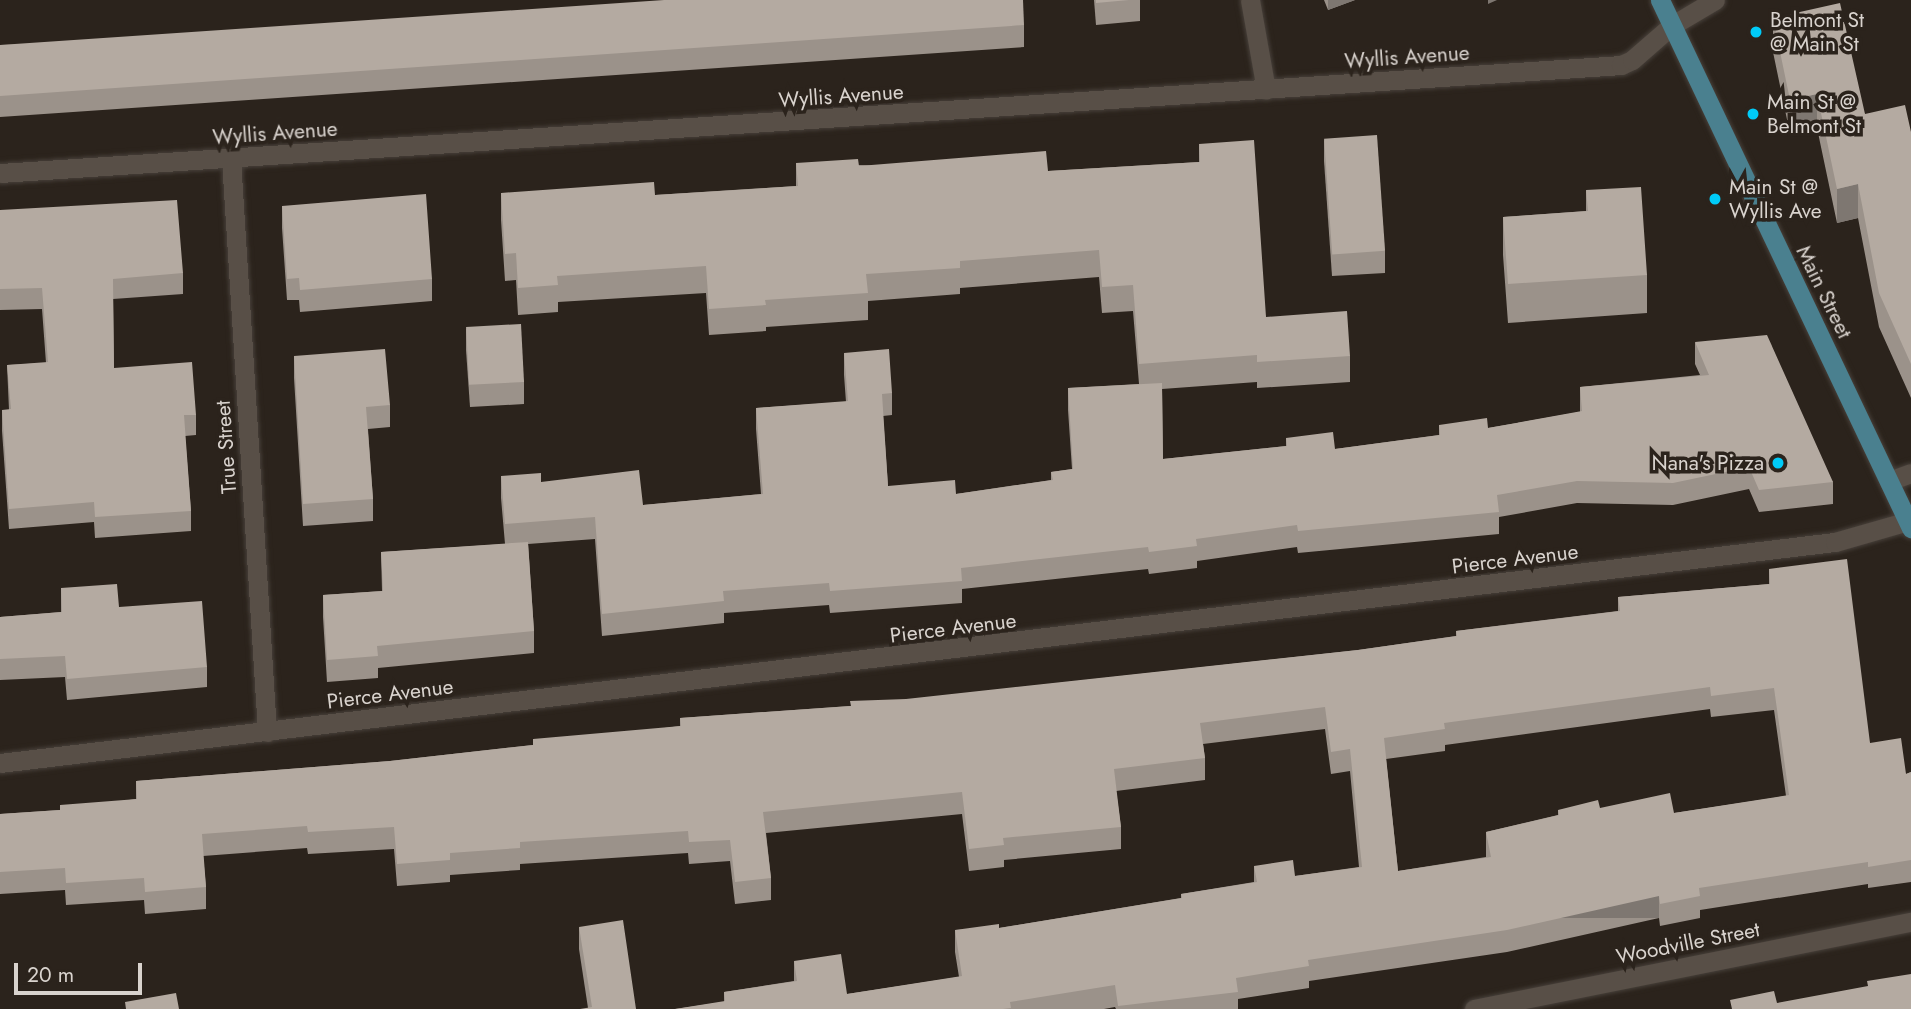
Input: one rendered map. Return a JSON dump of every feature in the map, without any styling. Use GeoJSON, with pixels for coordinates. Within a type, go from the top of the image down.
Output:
{"type":"FeatureCollection","features":[{"type":"Feature","properties":{"kind":"main road","name":"Main Street"},"geometry":{"type":"LineString","coordinates":[[1660,0],[1910,524]]}},
{"type":"Feature","properties":{"kind":"street"},"geometry":{"type":"LineString","coordinates":[[1250,0],[1266,90]]}},
{"type":"Feature","properties":{"kind":"street","name":"Wyllis Avenue"},"geometry":{"type":"LineString","coordinates":[[0,173],[1621,65],[1632,60],[1671,26],[1715,0]]}},
{"type":"Feature","properties":{"kind":"street","name":"True Street"},"geometry":{"type":"LineString","coordinates":[[231,159],[267,732]]}},
{"type":"Feature","properties":{"kind":"street"},"geometry":{"type":"LineString","coordinates":[[1889,481],[1911,473]]}},
{"type":"Feature","properties":{"kind":"street","name":"Pierce Avenue"},"geometry":{"type":"LineString","coordinates":[[0,763],[1835,542],[1910,524]]}},
{"type":"Feature","properties":{"kind":"street","name":"Woodville Street"},"geometry":{"type":"LineString","coordinates":[[1474,1009],[1911,922]]}},
{"type":"Feature","properties":{"kind":"building"},"geometry":{"type":"Polygon","coordinates":[[[664,0],[1023,0],[1024,25],[0,96],[0,45],[664,0]]]}},
{"type":"Feature","properties":{"kind":"building"},"geometry":{"type":"Polygon","coordinates":[[[1096,0],[1129,0],[1096,3],[1096,0]]]}},
{"type":"Feature","properties":{"kind":"building"},"geometry":{"type":"Polygon","coordinates":[[[1840,3],[1865,114],[1905,105],[1911,132],[1911,364],[1879,293],[1858,184],[1837,189],[1817,94],[1790,100],[1773,18],[1840,3]]]}},
{"type":"Feature","properties":{"kind":"building"},"geometry":{"type":"Polygon","coordinates":[[[1377,135],[1385,251],[1332,254],[1324,139],[1377,135]]]}},
{"type":"Feature","properties":{"kind":"building"},"geometry":{"type":"Polygon","coordinates":[[[1254,140],[1266,317],[1347,311],[1350,356],[1257,362],[1257,355],[1139,364],[1133,285],[1102,287],[1099,250],[960,261],[960,268],[866,274],[868,293],[765,300],[766,305],[709,309],[706,266],[557,276],[558,285],[518,288],[516,253],[505,254],[501,193],[654,182],[655,195],[798,186],[796,163],[858,159],[859,166],[1046,151],[1048,171],[1200,162],[1199,144],[1254,140]]]}},
{"type":"Feature","properties":{"kind":"building"},"geometry":{"type":"Polygon","coordinates":[[[1641,187],[1647,275],[1508,284],[1503,217],[1588,211],[1586,190],[1641,187]]]}},
{"type":"Feature","properties":{"kind":"building"},"geometry":{"type":"Polygon","coordinates":[[[426,194],[432,279],[300,290],[299,278],[287,279],[282,206],[426,194]]]}},
{"type":"Feature","properties":{"kind":"building"},"geometry":{"type":"Polygon","coordinates":[[[177,200],[183,273],[113,279],[114,368],[192,362],[196,415],[184,415],[191,511],[95,517],[94,502],[9,509],[2,410],[11,409],[7,365],[48,362],[42,288],[0,289],[0,210],[177,200]]]}},
{"type":"Feature","properties":{"kind":"building"},"geometry":{"type":"Polygon","coordinates":[[[521,324],[524,382],[469,385],[466,327],[521,324]]]}},
{"type":"Feature","properties":{"kind":"building"},"geometry":{"type":"Polygon","coordinates":[[[1767,335],[1833,482],[1759,490],[1749,467],[1673,483],[1577,481],[1497,495],[1499,512],[1298,531],[1297,525],[1196,539],[1197,546],[1149,552],[1148,547],[961,568],[962,581],[830,591],[829,583],[723,591],[724,601],[602,614],[595,517],[505,524],[501,476],[541,473],[541,482],[639,470],[643,505],[763,494],[756,408],[848,401],[844,353],[889,349],[892,393],[882,394],[888,486],[955,480],[956,494],[1053,480],[1051,472],[1073,469],[1068,388],[1162,383],[1163,459],[1287,446],[1286,438],[1333,432],[1335,449],[1440,435],[1439,425],[1487,418],[1488,428],[1582,411],[1580,387],[1709,375],[1695,342],[1767,335]]]}},
{"type":"Feature","properties":{"kind":"building"},"geometry":{"type":"Polygon","coordinates":[[[385,349],[390,405],[366,407],[373,499],[303,504],[294,356],[385,349]]]}},
{"type":"Feature","properties":{"kind":"building"},"geometry":{"type":"Polygon","coordinates":[[[528,542],[534,631],[377,646],[378,656],[327,660],[323,595],[383,591],[381,552],[528,542]]]}},
{"type":"Feature","properties":{"kind":"building"},"geometry":{"type":"Polygon","coordinates":[[[1847,559],[1870,743],[1901,738],[1906,774],[1911,772],[1911,860],[1868,867],[1868,862],[1699,888],[1700,896],[1660,904],[1659,896],[1507,930],[1308,960],[1309,966],[1236,978],[1238,992],[1118,1006],[1115,985],[1010,1002],[1011,1008],[1003,1009],[675,1009],[725,1001],[724,992],[797,981],[794,961],[841,954],[847,994],[962,976],[955,930],[999,924],[999,928],[1182,898],[1181,894],[1257,882],[1254,866],[1293,860],[1295,876],[1362,867],[1350,749],[1331,752],[1325,707],[1200,723],[1205,758],[1114,769],[1121,827],[1003,838],[1004,845],[969,849],[962,792],[763,812],[771,878],[735,882],[730,840],[689,842],[688,831],[520,842],[520,848],[450,853],[450,860],[397,864],[394,827],[308,832],[307,826],[202,834],[206,887],[145,892],[144,878],[66,883],[65,868],[0,872],[0,814],[60,810],[60,805],[137,799],[136,781],[390,761],[533,745],[533,739],[681,726],[680,718],[851,706],[850,701],[906,699],[1358,650],[1457,636],[1456,631],[1620,611],[1618,597],[1770,584],[1769,569],[1847,559]],[[1710,687],[1444,723],[1445,729],[1384,738],[1398,871],[1491,857],[1486,832],[1559,815],[1558,810],[1598,800],[1600,808],[1670,793],[1674,813],[1789,795],[1774,688],[1711,696],[1710,687]]]}},
{"type":"Feature","properties":{"kind":"building"},"geometry":{"type":"Polygon","coordinates":[[[117,584],[119,607],[202,601],[207,667],[67,679],[65,656],[0,659],[0,617],[62,612],[61,588],[117,584]]]}},
{"type":"Feature","properties":{"kind":"building"},"geometry":{"type":"Polygon","coordinates":[[[623,920],[636,1009],[580,1009],[592,1007],[579,927],[623,920]]]}},
{"type":"Feature","properties":{"kind":"building"},"geometry":{"type":"Polygon","coordinates":[[[1911,974],[1911,1009],[1732,1009],[1730,1000],[1774,991],[1777,1003],[1868,986],[1867,981],[1911,974]]]}},
{"type":"Feature","properties":{"kind":"building"},"geometry":{"type":"Polygon","coordinates":[[[176,993],[179,1009],[126,1009],[125,1002],[176,993]]]}},
{"type":"Feature","properties":{"kind":"place","name":"Belmont St @ Main St"},"geometry":{"type":"Point","coordinates":[1756,32]}},
{"type":"Feature","properties":{"kind":"place","name":"Main St @ Belmont St"},"geometry":{"type":"Point","coordinates":[1753,114]}},
{"type":"Feature","properties":{"kind":"place","name":"Main St @ Wyllis Ave"},"geometry":{"type":"Point","coordinates":[1715,199]}},
{"type":"Feature","properties":{"kind":"place","name":"Nana's Pizza"},"geometry":{"type":"Point","coordinates":[1778,463]}}]}
